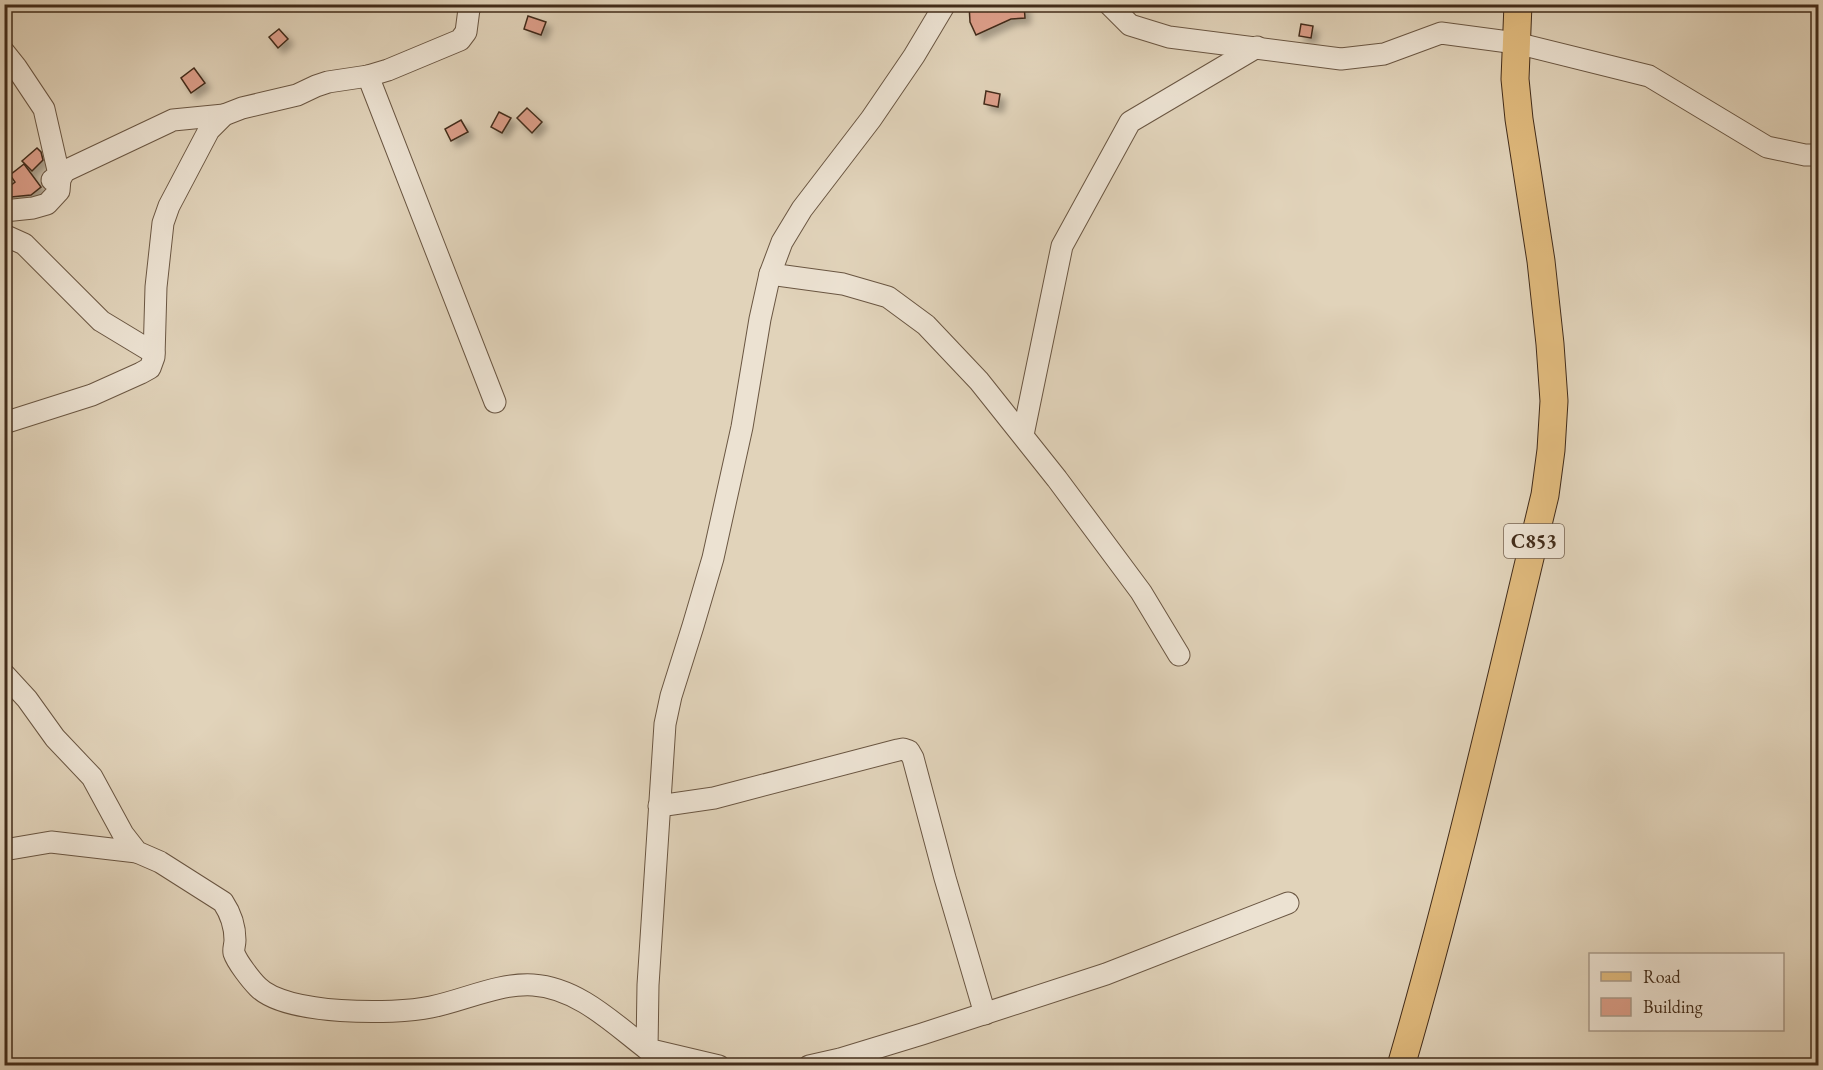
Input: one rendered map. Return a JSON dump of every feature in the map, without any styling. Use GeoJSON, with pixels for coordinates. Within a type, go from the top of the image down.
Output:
{"type":"FeatureCollection","features":[{"type":"Feature","properties":{"kind":"main road","name":"C853"},"geometry":{"type":"LineString","coordinates":[[1401,1065],[1472,803],[1545,495],[1551,450],[1554,401],[1550,344],[1541,261],[1519,119],[1515,78],[1518,4]]}},
{"type":"Feature","properties":{"kind":"street"},"geometry":{"type":"LineString","coordinates":[[53,181],[65,171],[173,120],[224,115],[242,108],[297,95],[328,82],[368,76],[417,59],[460,40],[466,32],[469,9],[472,4]]}},
{"type":"Feature","properties":{"kind":"street"},"geometry":{"type":"LineString","coordinates":[[647,1049],[648,985],[664,724],[670,696],[713,558],[742,427],[760,318],[770,274],[782,242],[802,209],[871,119],[914,56],[945,4]]}},
{"type":"Feature","properties":{"kind":"street"},"geometry":{"type":"LineString","coordinates":[[1108,4],[1130,25],[1169,37],[1341,59],[1384,54],[1441,33],[1515,43],[1649,76],[1767,147],[1805,155],[1818,155]]}},
{"type":"Feature","properties":{"kind":"street"},"geometry":{"type":"LineString","coordinates":[[1023,435],[1062,246],[1130,122],[1257,47]]}},
{"type":"Feature","properties":{"kind":"street"},"geometry":{"type":"LineString","coordinates":[[4,52],[44,109],[53,181],[59,191],[47,204],[4,211]]}},
{"type":"Feature","properties":{"kind":"street"},"geometry":{"type":"LineString","coordinates":[[368,76],[495,402]]}},
{"type":"Feature","properties":{"kind":"street"},"geometry":{"type":"LineString","coordinates":[[4,423],[92,394],[150,368],[154,353],[156,287],[163,223],[169,206],[209,130],[224,115]]}},
{"type":"Feature","properties":{"kind":"street"},"geometry":{"type":"LineString","coordinates":[[4,235],[24,244],[101,321],[154,353]]}},
{"type":"Feature","properties":{"kind":"street"},"geometry":{"type":"LineString","coordinates":[[770,274],[843,284],[888,297],[926,325],[979,381],[1023,435],[1141,592],[1179,655]]}},
{"type":"Feature","properties":{"kind":"street"},"geometry":{"type":"LineString","coordinates":[[4,674],[27,699],[55,738],[92,777],[123,834],[137,852]]}},
{"type":"Feature","properties":{"kind":"street"},"geometry":{"type":"LineString","coordinates":[[659,806],[714,798],[898,750],[909,751],[913,758],[985,1014]]}},
{"type":"Feature","properties":{"kind":"street"},"geometry":{"type":"LineString","coordinates":[[4,850],[51,842],[137,852],[160,862],[223,902],[234,923],[235,956],[239,963],[259,988],[286,1002],[320,1009],[395,1011],[430,1008],[509,986],[535,985],[566,993],[593,1007],[647,1049],[719,1065]]}},
{"type":"Feature","properties":{"kind":"street"},"geometry":{"type":"LineString","coordinates":[[809,1065],[850,1056],[1106,974],[1288,903]]}},
{"type":"Feature","properties":{"kind":"building"},"geometry":{"type":"Polygon","coordinates":[[[969,4],[988,4],[988,11],[996,7],[1024,4],[1025,18],[1011,19],[976,35],[970,22],[969,4]]]}},
{"type":"Feature","properties":{"kind":"building"},"geometry":{"type":"Polygon","coordinates":[[[528,16],[546,22],[541,35],[524,29],[528,16]]]}},
{"type":"Feature","properties":{"kind":"building"},"geometry":{"type":"Polygon","coordinates":[[[1301,24],[1313,26],[1311,38],[1299,36],[1301,24]]]}},
{"type":"Feature","properties":{"kind":"building"},"geometry":{"type":"Polygon","coordinates":[[[279,29],[288,39],[278,48],[269,37],[279,29]]]}},
{"type":"Feature","properties":{"kind":"building"},"geometry":{"type":"Polygon","coordinates":[[[194,68],[205,83],[191,93],[181,78],[194,68]]]}},
{"type":"Feature","properties":{"kind":"building"},"geometry":{"type":"Polygon","coordinates":[[[986,91],[1000,94],[998,107],[984,104],[986,91]]]}},
{"type":"Feature","properties":{"kind":"building"},"geometry":{"type":"Polygon","coordinates":[[[527,108],[542,122],[532,133],[517,118],[527,108]]]}},
{"type":"Feature","properties":{"kind":"building"},"geometry":{"type":"Polygon","coordinates":[[[499,112],[511,118],[502,133],[491,127],[499,112]]]}},
{"type":"Feature","properties":{"kind":"building"},"geometry":{"type":"Polygon","coordinates":[[[461,120],[468,132],[451,141],[445,129],[461,120]]]}},
{"type":"Feature","properties":{"kind":"building"},"geometry":{"type":"Polygon","coordinates":[[[37,148],[43,160],[32,171],[22,161],[37,148]]]}},
{"type":"Feature","properties":{"kind":"building"},"geometry":{"type":"Polygon","coordinates":[[[24,164],[41,187],[31,195],[11,197],[5,190],[15,182],[10,175],[24,164]]]}}]}
